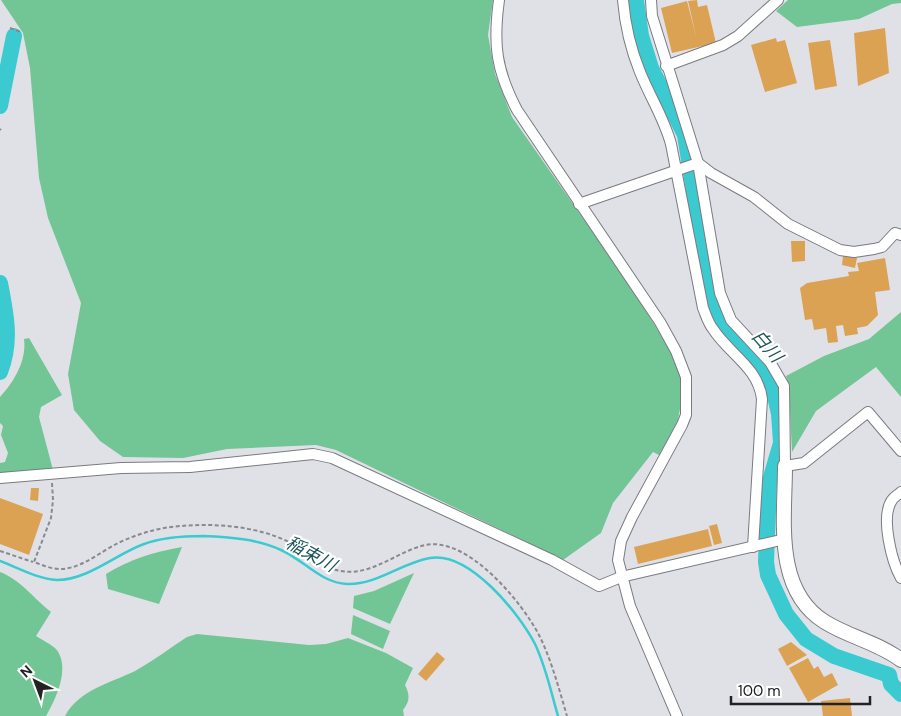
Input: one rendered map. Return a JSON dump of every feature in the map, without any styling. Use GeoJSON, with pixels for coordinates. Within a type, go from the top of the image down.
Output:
{"type":"FeatureCollection","features":[{"type":"Feature","properties":{"kind":"street"},"geometry":{"type":"LineString","coordinates":[[499,0],[496,48],[505,88],[517,110],[664,329],[682,364],[687,390],[682,426],[632,517],[621,541],[618,560],[630,606],[677,716]]}},
{"type":"Feature","properties":{"kind":"street"},"geometry":{"type":"LineString","coordinates":[[623,0],[628,32],[639,71],[667,128],[703,308],[714,331],[751,370],[761,389],[762,399],[753,547]]}},
{"type":"Feature","properties":{"kind":"street"},"geometry":{"type":"LineString","coordinates":[[651,0],[652,16],[666,66],[698,163],[720,293],[726,308],[740,331],[770,362],[784,386],[785,539],[791,577],[800,595],[814,614],[824,622],[887,651],[901,660]]}},
{"type":"Feature","properties":{"kind":"street"},"geometry":{"type":"LineString","coordinates":[[666,66],[723,45],[738,36],[778,0]]}},
{"type":"Feature","properties":{"kind":"street"},"geometry":{"type":"LineString","coordinates":[[580,204],[698,163]]}},
{"type":"Feature","properties":{"kind":"street"},"geometry":{"type":"LineString","coordinates":[[698,163],[711,173],[754,197],[783,221],[840,250],[854,252],[874,249],[882,246],[895,233],[901,235]]}},
{"type":"Feature","properties":{"kind":"street"},"geometry":{"type":"LineString","coordinates":[[785,466],[804,463],[868,412],[901,451]]}},
{"type":"Feature","properties":{"kind":"street"},"geometry":{"type":"LineString","coordinates":[[0,478],[121,468],[190,467],[313,454],[332,458],[552,560],[599,586],[621,577],[785,539]]}},
{"type":"Feature","properties":{"kind":"street"},"geometry":{"type":"LineString","coordinates":[[901,492],[891,500],[887,516],[891,554],[901,578]]}},
{"type":"Feature","properties":{"kind":"path"},"geometry":{"type":"LineString","coordinates":[[10,28],[21,32]]}},
{"type":"Feature","properties":{"kind":"path"},"geometry":{"type":"LineString","coordinates":[[34,562],[50,518],[54,475]]}},
{"type":"Feature","properties":{"kind":"path"},"geometry":{"type":"LineString","coordinates":[[0,551],[58,569],[76,566],[132,536],[154,530],[180,526],[232,527],[258,532],[289,542],[332,568],[350,572],[368,568],[426,545],[442,544],[451,546],[479,564],[506,591],[531,622],[553,668],[567,716]]}},
{"type":"Feature","properties":{"kind":"green space"},"geometry":{"type":"Polygon","coordinates":[[[1,0],[493,0],[488,35],[495,74],[512,117],[634,291],[676,360],[682,381],[681,404],[676,429],[661,456],[653,452],[613,503],[601,533],[563,560],[336,450],[316,445],[227,449],[183,458],[123,457],[100,441],[74,410],[68,374],[81,303],[48,218],[39,178],[30,68],[23,33],[1,0]]]}},
{"type":"Feature","properties":{"kind":"green space"},"geometry":{"type":"Polygon","coordinates":[[[788,0],[901,0],[901,3],[892,4],[859,19],[797,27],[776,11],[788,0]]]}},
{"type":"Feature","properties":{"kind":"green space"},"geometry":{"type":"Polygon","coordinates":[[[901,312],[901,397],[876,367],[816,411],[792,452],[789,390],[786,376],[824,356],[869,339],[901,312]]]}},
{"type":"Feature","properties":{"kind":"green space"},"geometry":{"type":"Polygon","coordinates":[[[29,338],[62,395],[41,407],[39,417],[53,470],[0,474],[0,463],[5,462],[8,453],[1,435],[3,426],[0,423],[0,397],[10,385],[18,370],[23,355],[24,339],[29,338]]]}},
{"type":"Feature","properties":{"kind":"green space"},"geometry":{"type":"Polygon","coordinates":[[[182,547],[159,604],[108,589],[106,574],[124,564],[143,557],[182,547]]]}},
{"type":"Feature","properties":{"kind":"green space"},"geometry":{"type":"Polygon","coordinates":[[[0,572],[21,584],[51,612],[36,636],[56,649],[60,656],[62,674],[58,692],[46,716],[0,716],[0,572]]]}},
{"type":"Feature","properties":{"kind":"green space"},"geometry":{"type":"Polygon","coordinates":[[[414,573],[390,624],[353,608],[354,596],[374,591],[414,573]]]}},
{"type":"Feature","properties":{"kind":"green space"},"geometry":{"type":"Polygon","coordinates":[[[353,615],[390,631],[383,649],[351,634],[353,615]]]}},
{"type":"Feature","properties":{"kind":"green space"},"geometry":{"type":"Polygon","coordinates":[[[197,634],[309,645],[326,644],[348,638],[386,653],[413,668],[405,685],[408,698],[403,710],[404,716],[65,716],[78,700],[96,688],[135,671],[187,637],[197,634]]]}},
{"type":"Feature","properties":{"kind":"building"},"geometry":{"type":"Polygon","coordinates":[[[697,0],[698,7],[707,5],[716,43],[672,53],[661,8],[687,1],[696,36],[688,1],[697,0]]]}},
{"type":"Feature","properties":{"kind":"building"},"geometry":{"type":"Polygon","coordinates":[[[885,28],[889,73],[858,86],[854,33],[885,28]]]}},
{"type":"Feature","properties":{"kind":"building"},"geometry":{"type":"Polygon","coordinates":[[[776,38],[777,42],[785,40],[797,83],[765,92],[751,45],[776,38]]]}},
{"type":"Feature","properties":{"kind":"building"},"geometry":{"type":"Polygon","coordinates":[[[830,40],[837,86],[815,90],[808,43],[830,40]]]}},
{"type":"Feature","properties":{"kind":"building"},"geometry":{"type":"Polygon","coordinates":[[[791,241],[805,241],[805,261],[792,262],[791,241]]]}},
{"type":"Feature","properties":{"kind":"building"},"geometry":{"type":"Polygon","coordinates":[[[843,256],[857,258],[855,268],[842,265],[843,256]]]}},
{"type":"Feature","properties":{"kind":"building"},"geometry":{"type":"Polygon","coordinates":[[[885,258],[890,290],[875,292],[878,315],[867,326],[857,328],[858,334],[845,336],[843,325],[836,326],[838,342],[828,343],[826,328],[814,330],[812,319],[805,320],[800,288],[807,283],[849,276],[848,272],[859,271],[857,263],[885,258]]]}},
{"type":"Feature","properties":{"kind":"building"},"geometry":{"type":"Polygon","coordinates":[[[31,488],[39,488],[38,501],[30,500],[31,488]]]}},
{"type":"Feature","properties":{"kind":"building"},"geometry":{"type":"Polygon","coordinates":[[[0,498],[43,514],[29,555],[0,544],[0,498]]]}},
{"type":"Feature","properties":{"kind":"building"},"geometry":{"type":"Polygon","coordinates":[[[717,524],[722,543],[714,545],[709,526],[717,524]]]}},
{"type":"Feature","properties":{"kind":"building"},"geometry":{"type":"Polygon","coordinates":[[[708,529],[712,546],[638,564],[634,547],[708,529]]]}},
{"type":"Feature","properties":{"kind":"building"},"geometry":{"type":"Polygon","coordinates":[[[791,642],[807,655],[787,666],[778,649],[791,642]]]}},
{"type":"Feature","properties":{"kind":"building"},"geometry":{"type":"Polygon","coordinates":[[[437,652],[445,659],[426,681],[418,674],[437,652]]]}},
{"type":"Feature","properties":{"kind":"building"},"geometry":{"type":"Polygon","coordinates":[[[808,658],[814,669],[818,666],[824,677],[832,673],[838,685],[808,702],[789,668],[808,658]]]}},
{"type":"Feature","properties":{"kind":"building"},"geometry":{"type":"Polygon","coordinates":[[[850,698],[852,716],[823,716],[821,701],[850,698]]]}},
{"type":"Feature","properties":{"kind":"waterway","name":"白川"},"geometry":{"type":"LineString","coordinates":[[636,0],[641,36],[651,68],[685,135],[713,310],[722,327],[764,371],[773,387],[779,414],[781,443],[769,484],[766,562],[768,575],[786,614],[806,639],[834,656],[889,675],[891,684],[901,694]]}},
{"type":"Feature","properties":{"kind":"waterway"},"geometry":{"type":"LineString","coordinates":[[0,106],[14,36]]}},
{"type":"Feature","properties":{"kind":"waterway"},"geometry":{"type":"LineString","coordinates":[[0,283],[7,328],[6,350],[0,372]]}},
{"type":"Feature","properties":{"kind":"waterway","name":"稲束川"},"geometry":{"type":"LineString","coordinates":[[0,561],[43,578],[68,579],[80,576],[133,548],[151,542],[166,538],[223,537],[243,539],[272,546],[289,554],[329,580],[347,584],[379,578],[409,564],[430,558],[445,558],[461,564],[476,574],[505,601],[517,616],[539,653],[558,716]]}}]}
